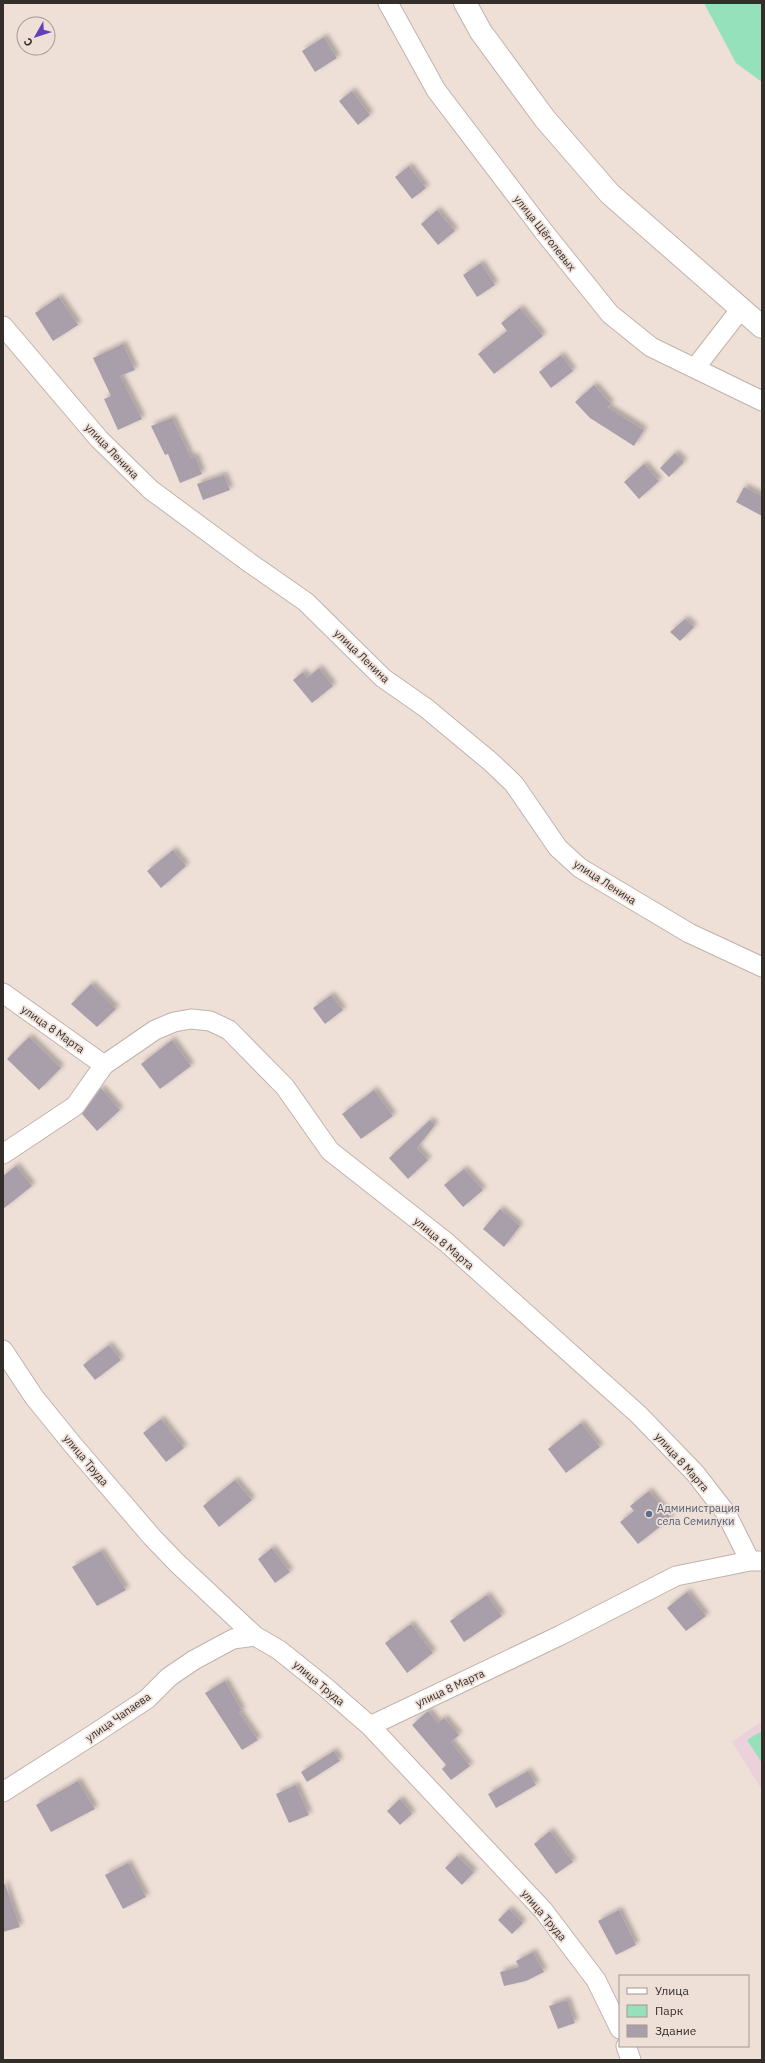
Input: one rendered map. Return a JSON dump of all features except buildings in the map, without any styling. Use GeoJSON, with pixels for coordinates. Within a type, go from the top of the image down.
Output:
{"type":"FeatureCollection","features":[{"type":"Feature","properties":{"kind":"main road"},"geometry":{"type":"LineString","coordinates":[[465,3],[481,32],[545,119],[599,182],[610,194],[740,310],[762,327]]}},
{"type":"Feature","properties":{"kind":"street","name":"улица Щёголевых"},"geometry":{"type":"LineString","coordinates":[[388,3],[436,90],[544,232],[610,314],[651,347],[762,401]]}},
{"type":"Feature","properties":{"kind":"street"},"geometry":{"type":"LineString","coordinates":[[695,368],[740,310]]}},
{"type":"Feature","properties":{"kind":"street","name":"улица Ленина"},"geometry":{"type":"LineString","coordinates":[[6,336],[99,439],[151,490],[306,602],[383,678],[426,708],[491,762],[514,784],[558,848],[580,868],[689,933],[762,966]]}},
{"type":"Feature","properties":{"kind":"street","name":"улица 8 Марта"},"geometry":{"type":"LineString","coordinates":[[3,993],[104,1065]]}},
{"type":"Feature","properties":{"kind":"street","name":"улица 8 Марта"},"geometry":{"type":"LineString","coordinates":[[3,1154],[75,1106],[104,1065],[155,1030],[174,1022],[191,1019],[210,1021],[230,1030],[285,1087],[330,1151],[446,1242],[639,1415],[695,1473],[726,1513],[756,1561],[676,1576],[561,1635],[370,1726]]}},
{"type":"Feature","properties":{"kind":"street","name":"улица Труда"},"geometry":{"type":"LineString","coordinates":[[3,1350],[34,1397],[152,1537],[177,1563],[255,1636],[279,1650],[324,1686],[370,1726],[543,1910],[596,1980],[619,2027]]}},
{"type":"Feature","properties":{"kind":"street","name":"улица Чапаева"},"geometry":{"type":"LineString","coordinates":[[3,1792],[147,1699],[169,1677],[194,1660],[233,1639],[255,1636]]}},
{"type":"Feature","properties":{"kind":"street"},"geometry":{"type":"LineString","coordinates":[[626,2047],[631,2060]]}},
{"type":"Feature","properties":{"kind":"shaded area"},"geometry":{"type":"Polygon","coordinates":[[[762,1721],[762,1790],[732,1742],[762,1721]]]}},
{"type":"Feature","properties":{"kind":"green space"},"geometry":{"type":"Polygon","coordinates":[[[704,3],[762,3],[762,82],[736,63],[704,3]]]}},
{"type":"Feature","properties":{"kind":"green space"},"geometry":{"type":"Polygon","coordinates":[[[762,1731],[762,1763],[747,1740],[762,1731]]]}},
{"type":"Feature","properties":{"kind":"place","name":"Администрация села Семилуки"},"geometry":{"type":"Point","coordinates":[649,1514]}}]}
